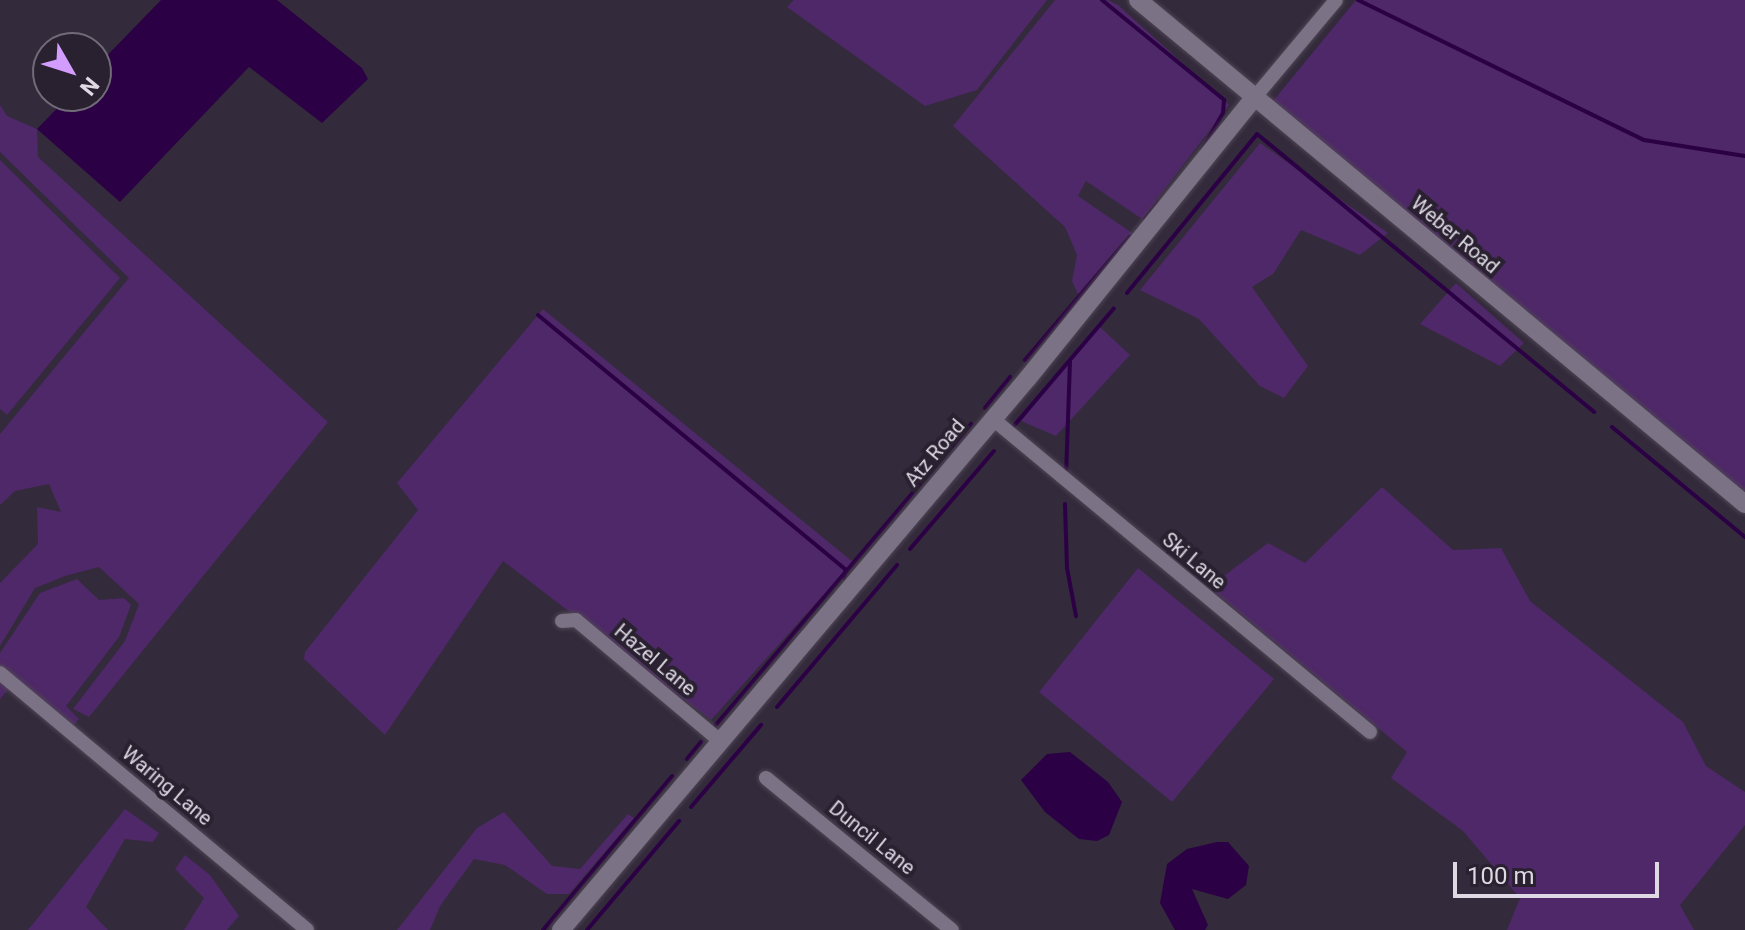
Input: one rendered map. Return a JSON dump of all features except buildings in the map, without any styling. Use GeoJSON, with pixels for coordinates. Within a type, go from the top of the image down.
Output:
{"type":"FeatureCollection","features":[{"type":"Feature","properties":{"kind":"street","name":"Weber Road"},"geometry":{"type":"LineString","coordinates":[[1138,0],[1745,504]]}},
{"type":"Feature","properties":{"kind":"street","name":"Atz Road"},"geometry":{"type":"LineString","coordinates":[[561,930],[993,419],[1336,0]]}},
{"type":"Feature","properties":{"kind":"street","name":"Ski Lane"},"geometry":{"type":"LineString","coordinates":[[993,419],[1370,732]]}},
{"type":"Feature","properties":{"kind":"street","name":"Hazel Lane"},"geometry":{"type":"LineString","coordinates":[[562,621],[576,620],[720,741]]}},
{"type":"Feature","properties":{"kind":"street","name":"Waring Lane"},"geometry":{"type":"LineString","coordinates":[[0,673],[307,930]]}},
{"type":"Feature","properties":{"kind":"street","name":"Duncil Lane"},"geometry":{"type":"LineString","coordinates":[[766,778],[952,930]]}},
{"type":"Feature","properties":{"kind":"shaded area"},"geometry":{"type":"Polygon","coordinates":[[[161,0],[277,0],[362,68],[368,79],[322,123],[249,67],[120,202],[37,129],[53,112],[112,112],[112,51],[161,0]]]}},
{"type":"Feature","properties":{"kind":"shaded area"},"geometry":{"type":"Polygon","coordinates":[[[794,0],[1047,0],[977,90],[925,106],[787,7],[794,0]]]}},
{"type":"Feature","properties":{"kind":"shaded area"},"geometry":{"type":"Polygon","coordinates":[[[1055,0],[1108,0],[1118,5],[1229,105],[1142,219],[1086,181],[1078,196],[1141,239],[1084,308],[1072,281],[1077,255],[1065,227],[953,126],[1055,0]]]}},
{"type":"Feature","properties":{"kind":"shaded area"},"geometry":{"type":"Polygon","coordinates":[[[1356,0],[1745,0],[1745,492],[1273,101],[1356,0]]]}},
{"type":"Feature","properties":{"kind":"shaded area"},"geometry":{"type":"Polygon","coordinates":[[[0,105],[7,116],[37,129],[38,157],[328,422],[89,717],[73,709],[125,641],[139,604],[99,567],[65,576],[35,588],[0,646],[0,583],[38,544],[37,507],[61,512],[49,484],[15,491],[0,505],[0,434],[129,278],[0,152],[0,105]]]}},
{"type":"Feature","properties":{"kind":"shaded area"},"geometry":{"type":"Polygon","coordinates":[[[1260,143],[1388,233],[1360,255],[1301,230],[1273,274],[1252,287],[1308,366],[1284,398],[1260,386],[1199,319],[1140,290],[1260,143]]]}},
{"type":"Feature","properties":{"kind":"shaded area"},"geometry":{"type":"Polygon","coordinates":[[[0,160],[120,278],[7,415],[0,409],[0,160]]]}},
{"type":"Feature","properties":{"kind":"shaded area"},"geometry":{"type":"Polygon","coordinates":[[[1456,283],[1524,343],[1500,366],[1420,324],[1456,283]]]}},
{"type":"Feature","properties":{"kind":"shaded area"},"geometry":{"type":"Polygon","coordinates":[[[543,309],[853,562],[711,720],[503,561],[385,735],[304,659],[305,652],[418,510],[397,483],[543,309]]]}},
{"type":"Feature","properties":{"kind":"shaded area"},"geometry":{"type":"Polygon","coordinates":[[[1099,326],[1130,355],[1056,436],[1021,421],[1099,326]]]}},
{"type":"Feature","properties":{"kind":"shaded area"},"geometry":{"type":"Polygon","coordinates":[[[1382,487],[1453,550],[1501,548],[1530,601],[1683,722],[1706,766],[1745,792],[1745,825],[1680,905],[1694,930],[1507,930],[1520,898],[1463,831],[1391,778],[1407,752],[1209,587],[1268,543],[1305,563],[1382,487]]]}},
{"type":"Feature","properties":{"kind":"shaded area"},"geometry":{"type":"Polygon","coordinates":[[[1138,568],[1274,679],[1172,802],[1039,692],[1138,568]]]}},
{"type":"Feature","properties":{"kind":"shaded area"},"geometry":{"type":"Polygon","coordinates":[[[77,579],[99,600],[124,598],[131,605],[119,637],[66,706],[79,719],[74,725],[17,679],[0,699],[0,653],[40,593],[77,579]]]}},
{"type":"Feature","properties":{"kind":"shaded area"},"geometry":{"type":"Polygon","coordinates":[[[1070,752],[1108,782],[1122,802],[1109,835],[1097,841],[1079,839],[1045,812],[1021,780],[1047,754],[1070,752]]]}},
{"type":"Feature","properties":{"kind":"shaded area"},"geometry":{"type":"Polygon","coordinates":[[[125,809],[159,833],[153,842],[125,839],[86,907],[108,930],[28,930],[125,809]]]}},
{"type":"Feature","properties":{"kind":"shaded area"},"geometry":{"type":"Polygon","coordinates":[[[504,812],[552,866],[580,869],[628,814],[634,818],[569,894],[547,894],[505,865],[474,859],[440,906],[430,930],[397,930],[477,828],[504,812]]]}},
{"type":"Feature","properties":{"kind":"shaded area"},"geometry":{"type":"Polygon","coordinates":[[[1228,842],[1249,866],[1246,885],[1228,899],[1192,889],[1208,925],[1205,930],[1175,930],[1160,903],[1167,864],[1187,849],[1228,842]]]}},
{"type":"Feature","properties":{"kind":"shaded area"},"geometry":{"type":"Polygon","coordinates":[[[185,855],[210,875],[239,916],[227,930],[184,930],[204,898],[175,869],[185,855]]]}},
{"type":"Feature","properties":{"kind":"waterway"},"geometry":{"type":"LineString","coordinates":[[1102,0],[1224,100],[1223,113],[1202,150]]}},
{"type":"Feature","properties":{"kind":"waterway"},"geometry":{"type":"LineString","coordinates":[[1358,0],[1644,140],[1745,156]]}},
{"type":"Feature","properties":{"kind":"waterway"},"geometry":{"type":"LineString","coordinates":[[1127,293],[1257,134],[1594,412]]}},
{"type":"Feature","properties":{"kind":"waterway"},"geometry":{"type":"LineString","coordinates":[[1145,219],[1158,203]]}},
{"type":"Feature","properties":{"kind":"waterway"},"geometry":{"type":"LineString","coordinates":[[1025,360],[1130,236]]}},
{"type":"Feature","properties":{"kind":"waterway"},"geometry":{"type":"LineString","coordinates":[[1012,428],[1114,308]]}},
{"type":"Feature","properties":{"kind":"waterway"},"geometry":{"type":"LineString","coordinates":[[538,315],[846,570],[844,578]]}},
{"type":"Feature","properties":{"kind":"waterway"},"geometry":{"type":"LineString","coordinates":[[1066,476],[1070,361]]}},
{"type":"Feature","properties":{"kind":"waterway"},"geometry":{"type":"LineString","coordinates":[[985,408],[1010,377]]}},
{"type":"Feature","properties":{"kind":"waterway"},"geometry":{"type":"LineString","coordinates":[[715,726],[971,424]]}},
{"type":"Feature","properties":{"kind":"waterway"},"geometry":{"type":"LineString","coordinates":[[1612,427],[1745,537]]}},
{"type":"Feature","properties":{"kind":"waterway"},"geometry":{"type":"LineString","coordinates":[[910,549],[994,451]]}},
{"type":"Feature","properties":{"kind":"waterway"},"geometry":{"type":"LineString","coordinates":[[1065,504],[1067,568],[1076,616]]}},
{"type":"Feature","properties":{"kind":"waterway"},"geometry":{"type":"LineString","coordinates":[[777,707],[897,565]]}},
{"type":"Feature","properties":{"kind":"waterway"},"geometry":{"type":"LineString","coordinates":[[691,807],[761,725]]}},
{"type":"Feature","properties":{"kind":"waterway"},"geometry":{"type":"LineString","coordinates":[[687,759],[701,742]]}},
{"type":"Feature","properties":{"kind":"waterway"},"geometry":{"type":"LineString","coordinates":[[543,930],[672,776]]}},
{"type":"Feature","properties":{"kind":"waterway"},"geometry":{"type":"LineString","coordinates":[[587,930],[679,821]]}}]}
